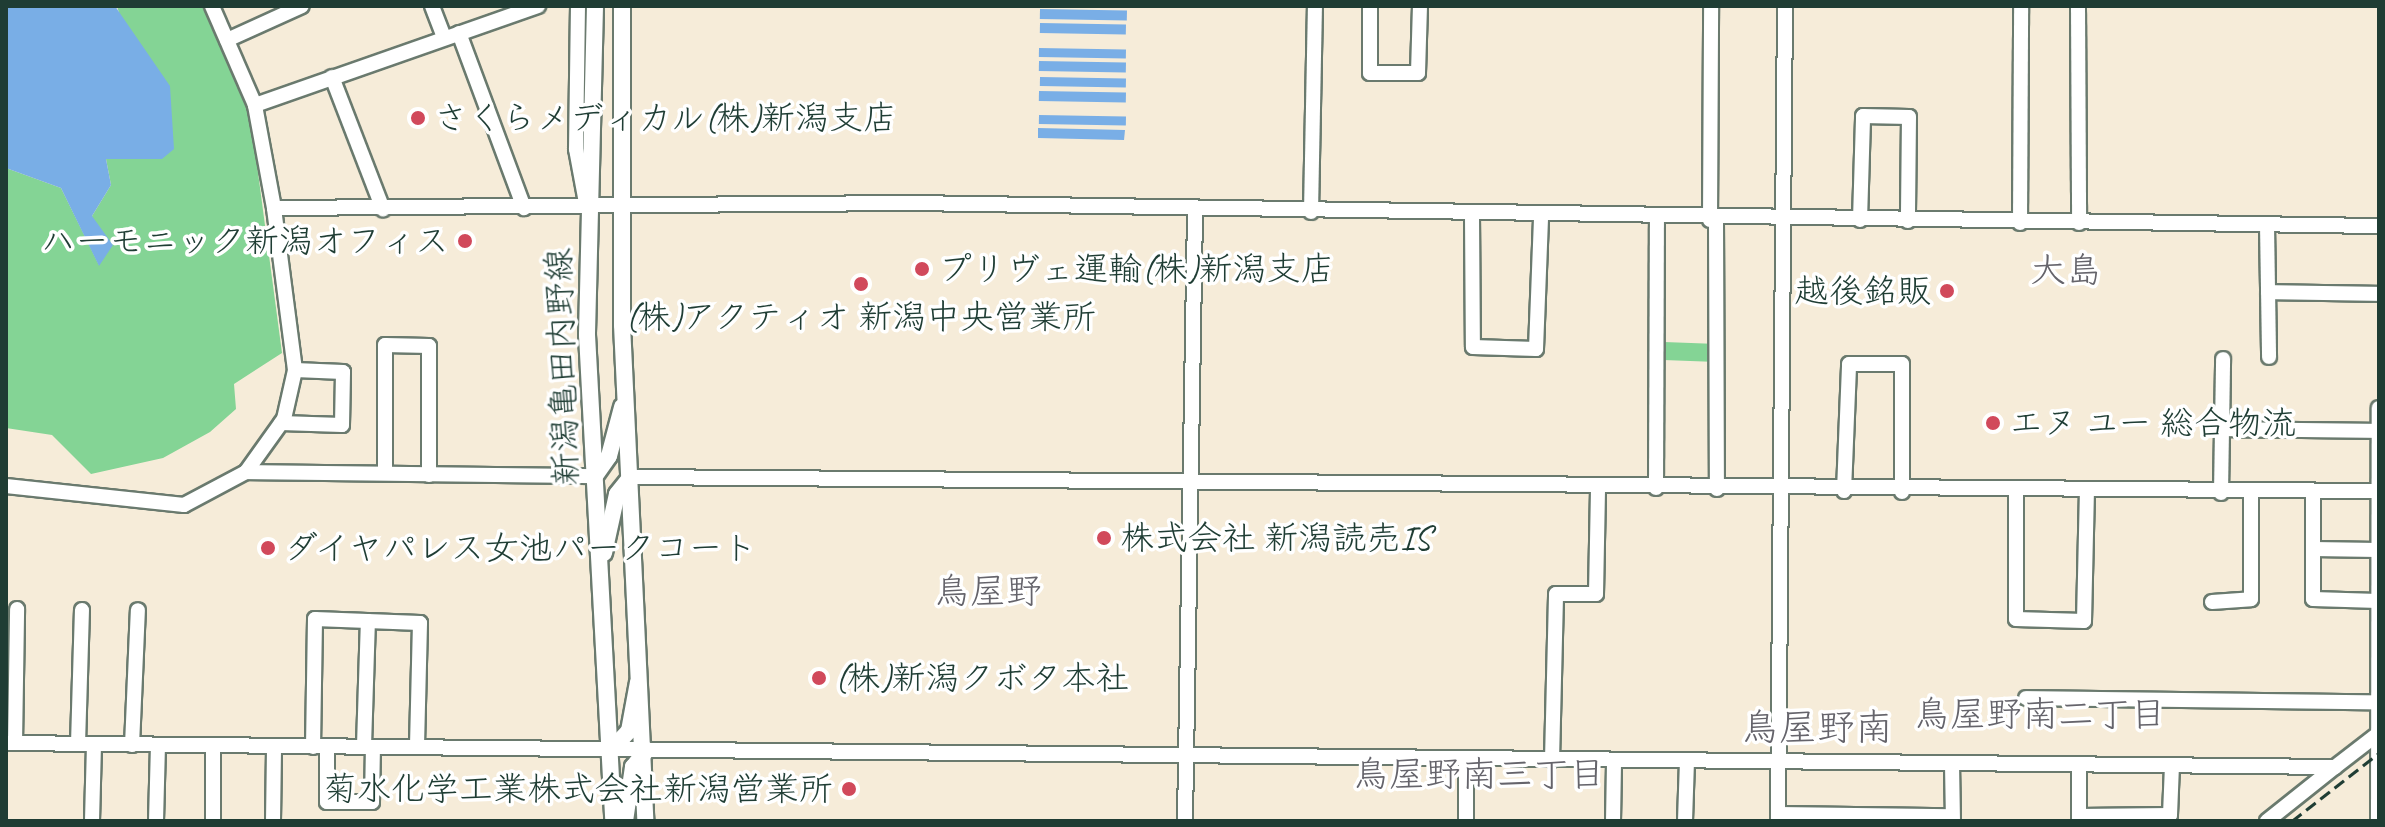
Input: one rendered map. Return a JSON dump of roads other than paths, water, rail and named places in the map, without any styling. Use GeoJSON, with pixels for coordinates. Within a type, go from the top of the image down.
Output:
{"type":"FeatureCollection","features":[{"type":"Feature","properties":{"kind":"main road","name":"新潟亀田内野線"},"geometry":{"type":"LineString","coordinates":[[595,6],[586,203],[595,476],[612,749],[613,821]]}},
{"type":"Feature","properties":{"kind":"main road","name":"新潟亀田内野線"},"geometry":{"type":"LineString","coordinates":[[622,6],[620,202],[625,398],[647,750],[645,821]]}},
{"type":"Feature","properties":{"kind":"main road"},"geometry":{"type":"LineString","coordinates":[[595,476],[609,456],[625,398]]}},
{"type":"Feature","properties":{"kind":"main road"},"geometry":{"type":"LineString","coordinates":[[601,562],[617,494],[631,477]]}},
{"type":"Feature","properties":{"kind":"main road"},"geometry":{"type":"LineString","coordinates":[[612,749],[629,731],[643,666]]}},
{"type":"Feature","properties":{"kind":"main road"},"geometry":{"type":"LineString","coordinates":[[625,821],[633,767],[647,750]]}},
{"type":"Feature","properties":{"kind":"street"},"geometry":{"type":"LineString","coordinates":[[6,486],[184,505],[246,472],[281,423],[295,370],[274,208],[255,105],[212,6]]}},
{"type":"Feature","properties":{"kind":"street"},"geometry":{"type":"LineString","coordinates":[[227,40],[302,6]]}},
{"type":"Feature","properties":{"kind":"street"},"geometry":{"type":"LineString","coordinates":[[432,6],[444,38]]}},
{"type":"Feature","properties":{"kind":"street"},"geometry":{"type":"LineString","coordinates":[[255,105],[538,6]]}},
{"type":"Feature","properties":{"kind":"street"},"geometry":{"type":"LineString","coordinates":[[578,6],[576,149],[586,203]]}},
{"type":"Feature","properties":{"kind":"street"},"geometry":{"type":"LineString","coordinates":[[1311,212],[1315,6]]}},
{"type":"Feature","properties":{"kind":"street"},"geometry":{"type":"LineString","coordinates":[[1370,6],[1370,73],[1418,73],[1420,6]]}},
{"type":"Feature","properties":{"kind":"street"},"geometry":{"type":"LineString","coordinates":[[1711,6],[1717,489]]}},
{"type":"Feature","properties":{"kind":"street"},"geometry":{"type":"LineString","coordinates":[[1785,6],[1778,818],[1952,818],[1952,764]]}},
{"type":"Feature","properties":{"kind":"street"},"geometry":{"type":"LineString","coordinates":[[2020,223],[2021,6]]}},
{"type":"Feature","properties":{"kind":"street"},"geometry":{"type":"LineString","coordinates":[[2078,6],[2079,223]]}},
{"type":"Feature","properties":{"kind":"street"},"geometry":{"type":"LineString","coordinates":[[459,33],[524,208]]}},
{"type":"Feature","properties":{"kind":"street"},"geometry":{"type":"LineString","coordinates":[[332,77],[383,209]]}},
{"type":"Feature","properties":{"kind":"street"},"geometry":{"type":"LineString","coordinates":[[1860,220],[1863,116],[1909,117],[1908,221]]}},
{"type":"Feature","properties":{"kind":"street"},"geometry":{"type":"LineString","coordinates":[[274,208],[524,208],[620,202],[1713,220],[2379,226]]}},
{"type":"Feature","properties":{"kind":"street"},"geometry":{"type":"LineString","coordinates":[[1185,821],[1195,210]]}},
{"type":"Feature","properties":{"kind":"street"},"geometry":{"type":"LineString","coordinates":[[1472,216],[1473,347],[1536,349],[1541,217]]}},
{"type":"Feature","properties":{"kind":"street"},"geometry":{"type":"LineString","coordinates":[[1656,488],[1657,219]]}},
{"type":"Feature","properties":{"kind":"street"},"geometry":{"type":"LineString","coordinates":[[2267,225],[2269,357]]}},
{"type":"Feature","properties":{"kind":"street"},"geometry":{"type":"LineString","coordinates":[[2268,292],[2379,294]]}},
{"type":"Feature","properties":{"kind":"street"},"geometry":{"type":"LineString","coordinates":[[385,473],[385,345],[429,346],[429,475]]}},
{"type":"Feature","properties":{"kind":"street"},"geometry":{"type":"LineString","coordinates":[[2221,493],[2223,359]]}},
{"type":"Feature","properties":{"kind":"street"},"geometry":{"type":"LineString","coordinates":[[1844,491],[1849,364],[1902,364],[1902,492]]}},
{"type":"Feature","properties":{"kind":"street"},"geometry":{"type":"LineString","coordinates":[[281,423],[342,425],[343,372],[295,370]]}},
{"type":"Feature","properties":{"kind":"street"},"geometry":{"type":"LineString","coordinates":[[2378,821],[2379,408]]}},
{"type":"Feature","properties":{"kind":"street"},"geometry":{"type":"LineString","coordinates":[[2223,429],[2379,431]]}},
{"type":"Feature","properties":{"kind":"street"},"geometry":{"type":"LineString","coordinates":[[246,472],[595,476]]}},
{"type":"Feature","properties":{"kind":"street"},"geometry":{"type":"LineString","coordinates":[[631,477],[1902,492],[2087,489],[2313,495],[2379,491]]}},
{"type":"Feature","properties":{"kind":"street"},"geometry":{"type":"LineString","coordinates":[[1552,760],[1556,594],[1596,594],[1598,487]]}},
{"type":"Feature","properties":{"kind":"street"},"geometry":{"type":"LineString","coordinates":[[2016,491],[2016,619],[2084,621],[2087,489]]}},
{"type":"Feature","properties":{"kind":"street"},"geometry":{"type":"LineString","coordinates":[[2212,602],[2251,599],[2251,494]]}},
{"type":"Feature","properties":{"kind":"street"},"geometry":{"type":"LineString","coordinates":[[2313,495],[2313,599],[2378,601]]}},
{"type":"Feature","properties":{"kind":"street"},"geometry":{"type":"LineString","coordinates":[[2313,549],[2378,550]]}},
{"type":"Feature","properties":{"kind":"street"},"geometry":{"type":"LineString","coordinates":[[17,609],[10,743],[2335,767]]}},
{"type":"Feature","properties":{"kind":"street"},"geometry":{"type":"LineString","coordinates":[[78,744],[82,610]]}},
{"type":"Feature","properties":{"kind":"street"},"geometry":{"type":"LineString","coordinates":[[132,745],[138,610]]}},
{"type":"Feature","properties":{"kind":"street"},"geometry":{"type":"LineString","coordinates":[[368,621],[368,746],[372,802],[327,802],[320,747],[315,619],[368,621],[420,623],[417,746]]}},
{"type":"Feature","properties":{"kind":"street"},"geometry":{"type":"LineString","coordinates":[[2026,698],[2378,702]]}},
{"type":"Feature","properties":{"kind":"street"},"geometry":{"type":"LineString","coordinates":[[2267,821],[2378,734]]}},
{"type":"Feature","properties":{"kind":"street"},"geometry":{"type":"LineString","coordinates":[[92,821],[94,745]]}},
{"type":"Feature","properties":{"kind":"street"},"geometry":{"type":"LineString","coordinates":[[156,821],[158,746]]}},
{"type":"Feature","properties":{"kind":"street"},"geometry":{"type":"LineString","coordinates":[[213,746],[213,821]]}},
{"type":"Feature","properties":{"kind":"street"},"geometry":{"type":"LineString","coordinates":[[273,821],[274,747]]}},
{"type":"Feature","properties":{"kind":"street"},"geometry":{"type":"LineString","coordinates":[[1466,759],[1466,821]]}},
{"type":"Feature","properties":{"kind":"street"},"geometry":{"type":"LineString","coordinates":[[1613,821],[1614,761]]}},
{"type":"Feature","properties":{"kind":"street"},"geometry":{"type":"LineString","coordinates":[[1685,821],[1687,761]]}},
{"type":"Feature","properties":{"kind":"street"},"geometry":{"type":"LineString","coordinates":[[2079,765],[2079,819],[2170,815],[2172,765]]}},
{"type":"Feature","properties":{"kind":"water"},"geometry":{"type":"Polygon","coordinates":[[[6,6],[115,6],[170,86],[174,149],[162,159],[106,159],[111,185],[92,216],[113,245],[99,266],[61,188],[6,168],[6,6]]]}},
{"type":"Feature","properties":{"kind":"water"},"geometry":{"type":"Polygon","coordinates":[[[1040,9],[1127,11],[1127,21],[1040,19],[1040,9]]]}},
{"type":"Feature","properties":{"kind":"water"},"geometry":{"type":"Polygon","coordinates":[[[1040,23],[1126,25],[1126,34],[1040,33],[1040,23]]]}},
{"type":"Feature","properties":{"kind":"water"},"geometry":{"type":"Polygon","coordinates":[[[1039,48],[1126,50],[1126,59],[1039,57],[1039,48]]]}},
{"type":"Feature","properties":{"kind":"water"},"geometry":{"type":"Polygon","coordinates":[[[1039,61],[1126,63],[1126,73],[1039,71],[1039,61]]]}},
{"type":"Feature","properties":{"kind":"water"},"geometry":{"type":"Polygon","coordinates":[[[1040,77],[1126,79],[1126,87],[1040,86],[1040,77]]]}},
{"type":"Feature","properties":{"kind":"water"},"geometry":{"type":"Polygon","coordinates":[[[1039,91],[1126,93],[1126,103],[1039,101],[1039,91]]]}},
{"type":"Feature","properties":{"kind":"water"},"geometry":{"type":"Polygon","coordinates":[[[1039,115],[1126,117],[1126,126],[1039,124],[1039,115]]]}},
{"type":"Feature","properties":{"kind":"water"},"geometry":{"type":"Polygon","coordinates":[[[1038,128],[1125,130],[1124,140],[1038,138],[1038,128]]]}},
{"type":"Feature","properties":{"kind":"railway"},"geometry":{"type":"LineString","coordinates":[[2292,821],[2379,753]]}},
{"type":"Feature","properties":{"kind":"place","name":"さくらメディカル(株)新潟支店"},"geometry":{"type":"Point","coordinates":[418,118]}},
{"type":"Feature","properties":{"kind":"place","name":"ハーモニック新潟オフィス"},"geometry":{"type":"Point","coordinates":[465,241]}},
{"type":"Feature","properties":{"kind":"place","name":"プリヴェ運輸(株)新潟支店"},"geometry":{"type":"Point","coordinates":[922,269]}},
{"type":"Feature","properties":{"kind":"place","name":"(株)アクティオ 新潟中央営業所"},"geometry":{"type":"Point","coordinates":[861,284]}},
{"type":"Feature","properties":{"kind":"place","name":"越後銘販"},"geometry":{"type":"Point","coordinates":[1947,291]}},
{"type":"Feature","properties":{"kind":"place","name":"エヌ ユー 総合物流"},"geometry":{"type":"Point","coordinates":[1993,423]}},
{"type":"Feature","properties":{"kind":"place","name":"株式会社 新潟読売IS"},"geometry":{"type":"Point","coordinates":[1104,538]}},
{"type":"Feature","properties":{"kind":"place","name":"ダイヤパレス女池パークコート"},"geometry":{"type":"Point","coordinates":[268,548]}},
{"type":"Feature","properties":{"kind":"place","name":"(株)新潟クボタ本社"},"geometry":{"type":"Point","coordinates":[819,678]}},
{"type":"Feature","properties":{"kind":"place","name":"菊水化学工業株式会社新潟営業所"},"geometry":{"type":"Point","coordinates":[849,789]}},
{"type":"Feature","properties":{"kind":"district","name":"大島"},"geometry":{"type":"Point","coordinates":[2066,271]}},
{"type":"Feature","properties":{"kind":"district","name":"鳥屋野"},"geometry":{"type":"Point","coordinates":[988,592]}},
{"type":"Feature","properties":{"kind":"district","name":"鳥屋野南二丁目"},"geometry":{"type":"Point","coordinates":[2040,715]}},
{"type":"Feature","properties":{"kind":"district","name":"鳥屋野南"},"geometry":{"type":"Point","coordinates":[1817,728]}},
{"type":"Feature","properties":{"kind":"district","name":"鳥屋野南三丁目"},"geometry":{"type":"Point","coordinates":[1479,775]}}]}
